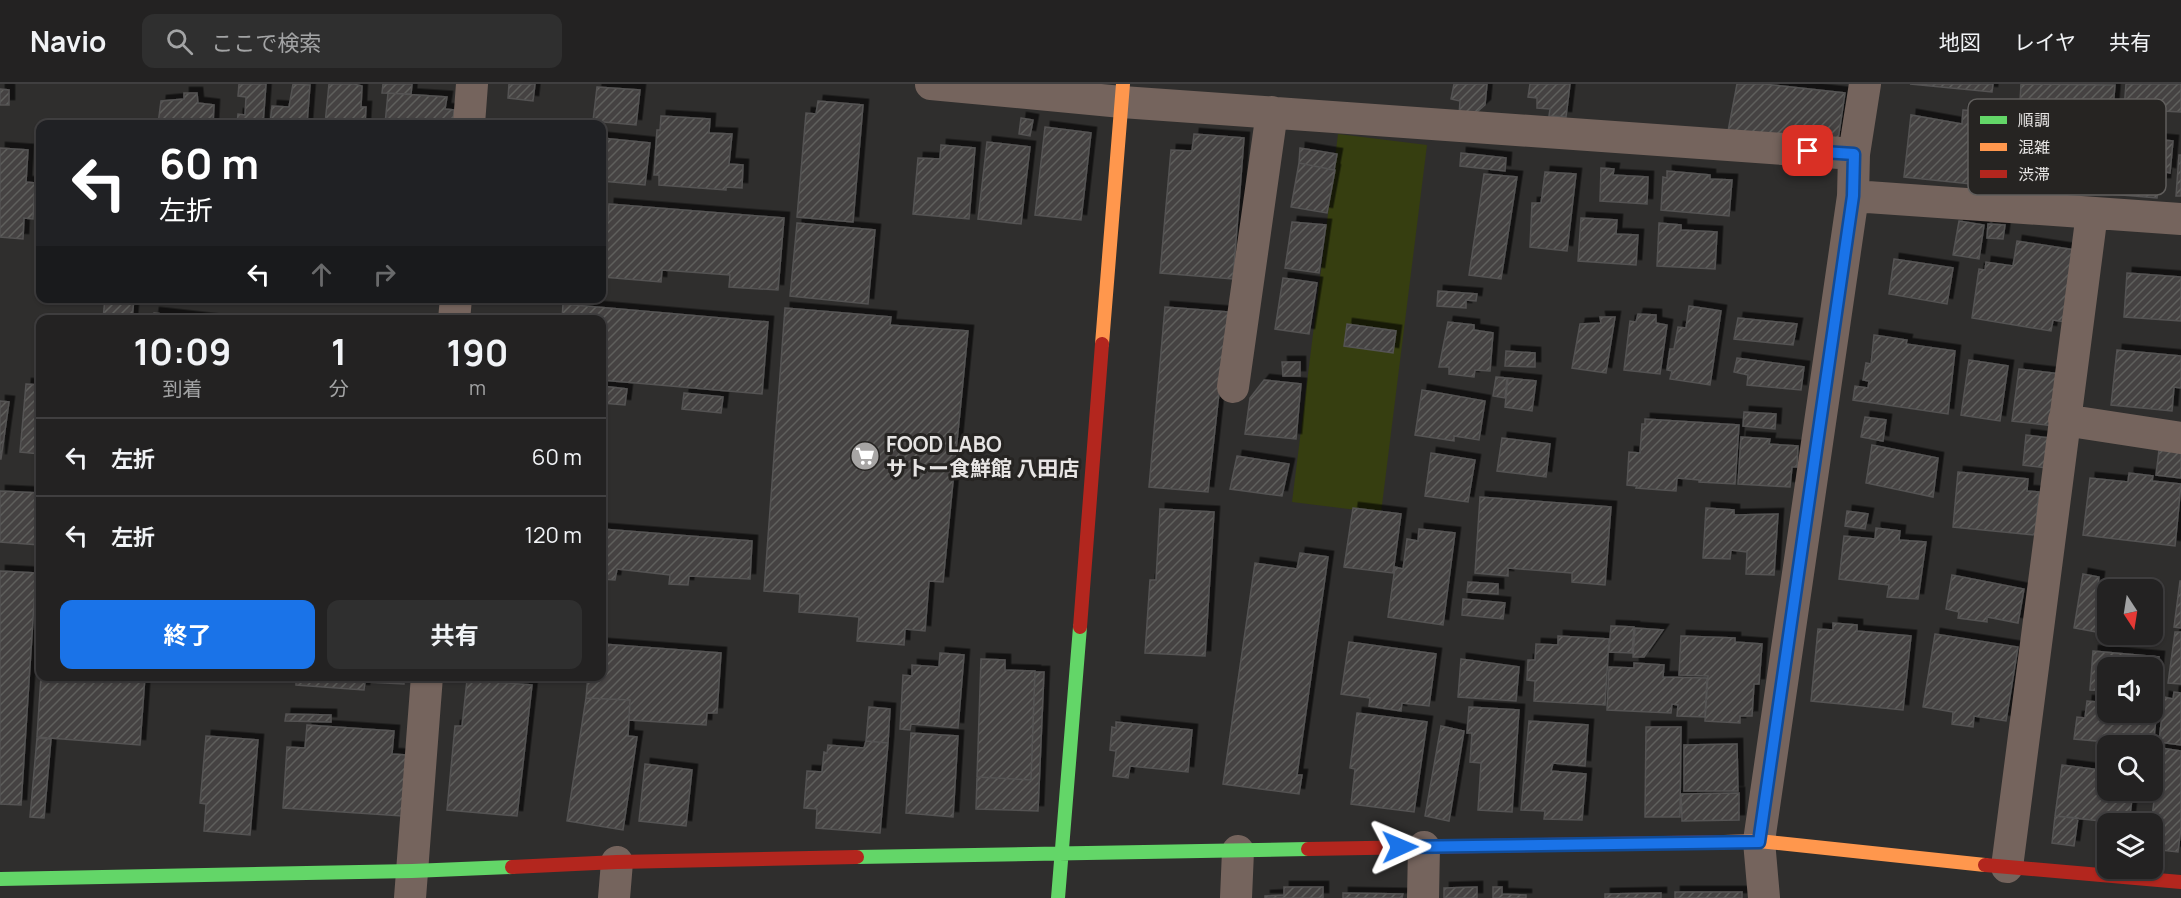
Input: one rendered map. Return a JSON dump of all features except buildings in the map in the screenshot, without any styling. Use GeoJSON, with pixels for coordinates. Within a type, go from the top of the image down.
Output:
{"type":"FeatureCollection","features":[{"type":"Feature","properties":{"kind":"street"},"geometry":{"type":"LineString","coordinates":[[469,120],[472,84]]}},
{"type":"Feature","properties":{"kind":"street"},"geometry":{"type":"LineString","coordinates":[[931,84],[1122,93],[1272,112],[1854,154]]}},
{"type":"Feature","properties":{"kind":"street"},"geometry":{"type":"LineString","coordinates":[[1764,898],[1759,842],[1853,196],[1854,154],[1865,84]]}},
{"type":"Feature","properties":{"kind":"street"},"geometry":{"type":"LineString","coordinates":[[1058,898],[1122,93]]}},
{"type":"Feature","properties":{"kind":"street"},"geometry":{"type":"LineString","coordinates":[[1233,387],[1272,112]]}},
{"type":"Feature","properties":{"kind":"street"},"geometry":{"type":"LineString","coordinates":[[1853,196],[2181,219]]}},
{"type":"Feature","properties":{"kind":"street"},"geometry":{"type":"LineString","coordinates":[[2007,867],[2092,213]]}},
{"type":"Feature","properties":{"kind":"street"},"geometry":{"type":"LineString","coordinates":[[2064,420],[2181,438]]}},
{"type":"Feature","properties":{"kind":"street"},"geometry":{"type":"LineString","coordinates":[[411,884],[427,681]]}},
{"type":"Feature","properties":{"kind":"street"},"geometry":{"type":"LineString","coordinates":[[0,879],[411,884],[617,862],[1759,842],[2181,882]]}},
{"type":"Feature","properties":{"kind":"street"},"geometry":{"type":"LineString","coordinates":[[1423,898],[1424,847]]}},
{"type":"Feature","properties":{"kind":"street"},"geometry":{"type":"LineString","coordinates":[[1236,898],[1238,850]]}},
{"type":"Feature","properties":{"kind":"street"},"geometry":{"type":"LineString","coordinates":[[614,898],[617,862]]}},
{"type":"Feature","properties":{"kind":"green space"},"geometry":{"type":"Polygon","coordinates":[[[1338,134],[1427,145],[1381,513],[1292,502],[1338,134]]]}},
{"type":"Feature","properties":{"kind":"traffic: fast"},"geometry":{"type":"LineString","coordinates":[[1058,898],[1080,627]]}},
{"type":"Feature","properties":{"kind":"traffic: fast"},"geometry":{"type":"LineString","coordinates":[[857,857],[1308,849]]}},
{"type":"Feature","properties":{"kind":"traffic: fast"},"geometry":{"type":"LineString","coordinates":[[0,879],[512,867]]}},
{"type":"Feature","properties":{"kind":"traffic: slow"},"geometry":{"type":"LineString","coordinates":[[1102,344],[1123,84]]}},
{"type":"Feature","properties":{"kind":"traffic: slow"},"geometry":{"type":"LineString","coordinates":[[1724,842],[1759,841],[1985,865]]}},
{"type":"Feature","properties":{"kind":"traffic: jam"},"geometry":{"type":"LineString","coordinates":[[1080,627],[1102,344]]}},
{"type":"Feature","properties":{"kind":"traffic: jam"},"geometry":{"type":"LineString","coordinates":[[1308,849],[1724,842]]}},
{"type":"Feature","properties":{"kind":"traffic: jam"},"geometry":{"type":"LineString","coordinates":[[512,867],[617,862],[857,857]]}},
{"type":"Feature","properties":{"kind":"traffic: jam"},"geometry":{"type":"LineString","coordinates":[[1985,865],[2181,882]]}},
{"type":"Feature","properties":{"kind":"place","name":"FOOD LABO サトー食鮮館 八田店"},"geometry":{"type":"Point","coordinates":[865,456]}},
{"type":"Feature","properties":{"kind":"route"},"geometry":{"type":"LineString","coordinates":[[1400,847],[1759,842],[1853,196],[1854,154],[1808,151]]}}]}
